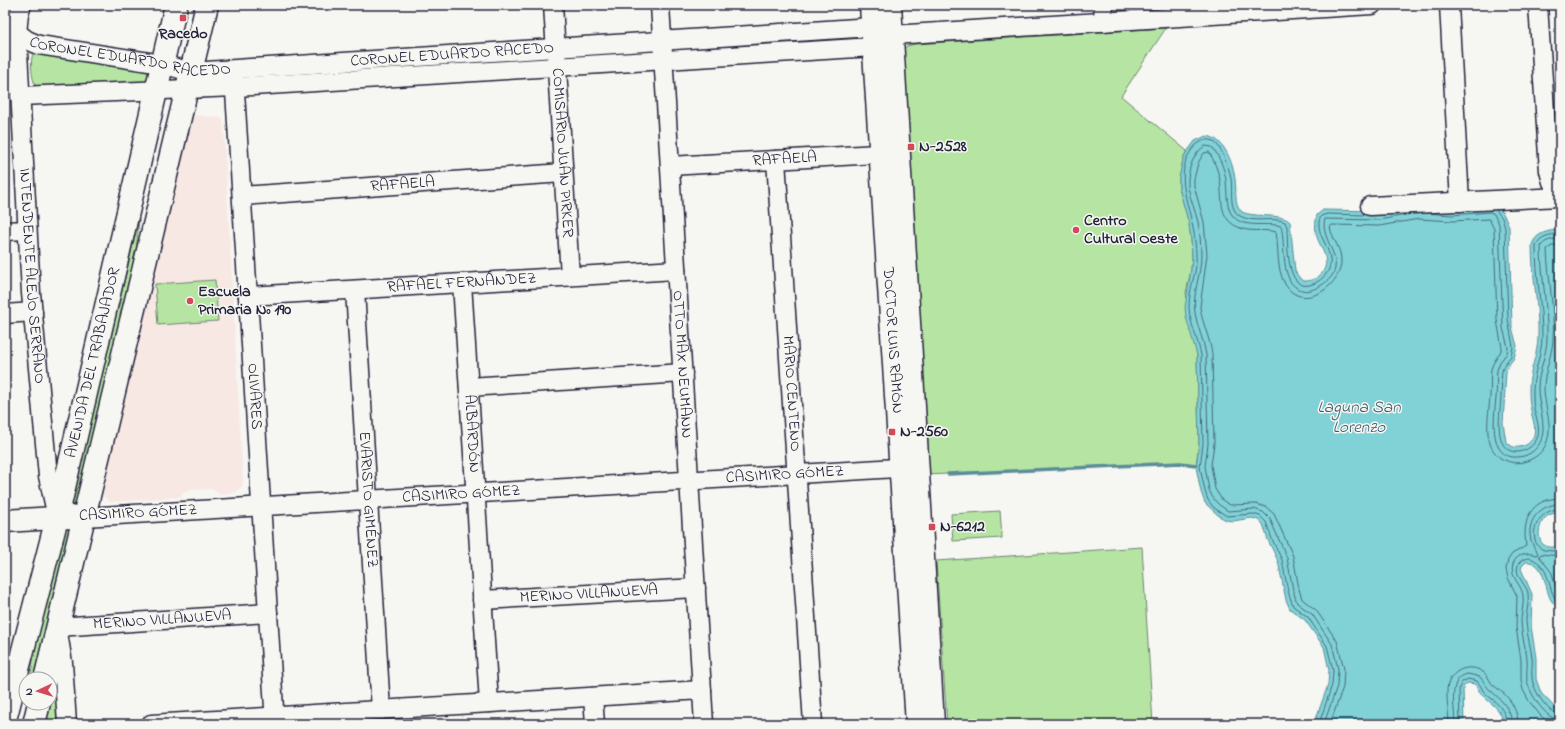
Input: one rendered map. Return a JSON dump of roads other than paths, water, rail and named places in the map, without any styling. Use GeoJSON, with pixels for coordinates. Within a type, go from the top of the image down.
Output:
{"type":"FeatureCollection","features":[{"type":"Feature","properties":{"kind":"main road","name":"AVENIDA DEL TRABAJADOR"},"geometry":{"type":"LineString","coordinates":[[5,720],[58,518],[176,5]]}},
{"type":"Feature","properties":{"kind":"main road","name":"AVENIDA DEL TRABAJADOR"},"geometry":{"type":"LineString","coordinates":[[47,671],[207,5]]}},
{"type":"Feature","properties":{"kind":"main road","name":"DOCTOR LUIS RAMÓN"},"geometry":{"type":"LineString","coordinates":[[871,5],[873,37],[890,153]]}},
{"type":"Feature","properties":{"kind":"main road","name":"DOCTOR LUIS RAMÓN"},"geometry":{"type":"LineString","coordinates":[[890,5],[892,35],[890,153],[909,467],[917,724]]}},
{"type":"Feature","properties":{"kind":"main road","name":"DOCTOR LUIS RAMÓN"},"geometry":{"type":"LineString","coordinates":[[909,467],[933,724]]}},
{"type":"Feature","properties":{"kind":"main road","name":"CASIMIRO GÓMEZ"},"geometry":{"type":"LineString","coordinates":[[5,521],[84,517]]}},
{"type":"Feature","properties":{"kind":"main road"},"geometry":{"type":"LineString","coordinates":[[34,724],[37,711]]}},
{"type":"Feature","properties":{"kind":"street","name":"INTENDENTE ALEJO SERRANO"},"geometry":{"type":"LineString","coordinates":[[22,5],[11,29],[20,96],[33,312],[48,476],[58,518]]}},
{"type":"Feature","properties":{"kind":"street","name":"COMISARIO JUAN PIRKER"},"geometry":{"type":"LineString","coordinates":[[553,5],[570,276]]}},
{"type":"Feature","properties":{"kind":"street","name":"OTTO MAX NEUMANN"},"geometry":{"type":"LineString","coordinates":[[660,5],[704,724]]}},
{"type":"Feature","properties":{"kind":"street","name":"CORONEL EDUARDO RACEDO"},"geometry":{"type":"LineString","coordinates":[[234,78],[557,67],[663,60],[1103,13],[1372,5]]}},
{"type":"Feature","properties":{"kind":"street"},"geometry":{"type":"LineString","coordinates":[[1449,5],[1460,202]]}},
{"type":"Feature","properties":{"kind":"street"},"geometry":{"type":"LineString","coordinates":[[1538,5],[1553,117],[1549,170],[1552,182],[1560,193]]}},
{"type":"Feature","properties":{"kind":"street","name":"CORONEL EDUARDO RACEDO"},"geometry":{"type":"LineString","coordinates":[[11,29],[27,40],[45,46],[162,64],[189,81]]}},
{"type":"Feature","properties":{"kind":"street","name":"CORONEL EDUARDO RACEDO"},"geometry":{"type":"LineString","coordinates":[[20,96],[156,91],[189,81],[555,48],[662,41],[873,37]]}},
{"type":"Feature","properties":{"kind":"street","name":"OLIVARES"},"geometry":{"type":"LineString","coordinates":[[234,78],[275,720]]}},
{"type":"Feature","properties":{"kind":"street","name":"RAFAELA"},"geometry":{"type":"LineString","coordinates":[[670,166],[890,153]]}},
{"type":"Feature","properties":{"kind":"street","name":"MARIO CENTENO"},"geometry":{"type":"LineString","coordinates":[[776,160],[813,724]]}},
{"type":"Feature","properties":{"kind":"street","name":"RAFAELA"},"geometry":{"type":"LineString","coordinates":[[242,196],[563,173]]}},
{"type":"Feature","properties":{"kind":"street"},"geometry":{"type":"LineString","coordinates":[[1370,206],[1560,197]]}},
{"type":"Feature","properties":{"kind":"street"},"geometry":{"type":"LineString","coordinates":[[5,231],[27,230]]}},
{"type":"Feature","properties":{"kind":"street","name":"RAFAEL FERNÁNDEZ"},"geometry":{"type":"LineString","coordinates":[[248,296],[676,270]]}},
{"type":"Feature","properties":{"kind":"street","name":"ALBARDÓN"},"geometry":{"type":"LineString","coordinates":[[462,283],[489,703]]}},
{"type":"Feature","properties":{"kind":"street","name":"EVARISTO GIMÉNEZ"},"geometry":{"type":"LineString","coordinates":[[355,290],[381,710]]}},
{"type":"Feature","properties":{"kind":"street"},"geometry":{"type":"LineString","coordinates":[[5,314],[33,312]]}},
{"type":"Feature","properties":{"kind":"street"},"geometry":{"type":"LineString","coordinates":[[469,387],[682,373]]}},
{"type":"Feature","properties":{"kind":"street","name":"CASIMIRO GÓMEZ"},"geometry":{"type":"LineString","coordinates":[[84,517],[909,467]]}},
{"type":"Feature","properties":{"kind":"street","name":"MERINO VILLANUEVA"},"geometry":{"type":"LineString","coordinates":[[482,600],[696,588]]}},
{"type":"Feature","properties":{"kind":"street","name":"MERINO VILLANUEVA"},"geometry":{"type":"LineString","coordinates":[[57,627],[268,613]]}},
{"type":"Feature","properties":{"kind":"street"},"geometry":{"type":"LineString","coordinates":[[57,627],[63,663],[67,724]]}},
{"type":"Feature","properties":{"kind":"street"},"geometry":{"type":"LineString","coordinates":[[162,724],[275,720],[381,710],[702,690]]}},
{"type":"Feature","properties":{"kind":"street"},"geometry":{"type":"LineString","coordinates":[[593,697],[595,724]]}},
{"type":"Feature","properties":{"kind":"water","name":"Laguna San Lorenzo"},"geometry":{"type":"Polygon","coordinates":[[[1206,136],[1212,137],[1218,141],[1223,146],[1230,159],[1236,183],[1236,201],[1242,212],[1254,215],[1281,217],[1290,222],[1295,271],[1304,281],[1318,277],[1326,265],[1325,256],[1317,237],[1316,229],[1317,215],[1323,210],[1378,211],[1500,208],[1509,227],[1512,327],[1517,346],[1514,358],[1507,367],[1506,372],[1503,423],[1506,442],[1513,447],[1521,447],[1526,445],[1532,439],[1535,432],[1529,393],[1529,382],[1538,343],[1532,245],[1539,235],[1560,230],[1560,513],[1552,514],[1545,518],[1540,528],[1539,535],[1544,545],[1560,547],[1560,608],[1551,600],[1541,571],[1537,566],[1526,562],[1521,569],[1532,594],[1531,626],[1536,658],[1536,679],[1541,693],[1560,713],[1560,724],[1504,724],[1496,707],[1481,694],[1475,684],[1468,683],[1464,685],[1463,688],[1464,724],[1314,724],[1328,685],[1329,670],[1324,647],[1305,620],[1290,609],[1286,600],[1278,561],[1268,540],[1263,524],[1252,518],[1233,521],[1226,520],[1219,516],[1205,503],[1201,492],[1196,467],[1199,444],[1197,355],[1186,317],[1185,307],[1191,270],[1191,239],[1189,224],[1179,188],[1179,178],[1184,156],[1195,141],[1206,136]]]}},
{"type":"Feature","properties":{"kind":"waterway"},"geometry":{"type":"LineString","coordinates":[[948,474],[1180,463],[1196,465]]}},
{"type":"Feature","properties":{"kind":"place","name":"Racedo"},"geometry":{"type":"Point","coordinates":[183,18]}},
{"type":"Feature","properties":{"kind":"place","name":"N-2528"},"geometry":{"type":"Point","coordinates":[911,147]}},
{"type":"Feature","properties":{"kind":"place","name":"Centro Cultural Oeste"},"geometry":{"type":"Point","coordinates":[1076,230]}},
{"type":"Feature","properties":{"kind":"place","name":"Escuela Primaria Nº 190"},"geometry":{"type":"Point","coordinates":[190,301]}},
{"type":"Feature","properties":{"kind":"place","name":"N-2560"},"geometry":{"type":"Point","coordinates":[892,432]}},
{"type":"Feature","properties":{"kind":"place","name":"N-6212"},"geometry":{"type":"Point","coordinates":[932,527]}}]}
